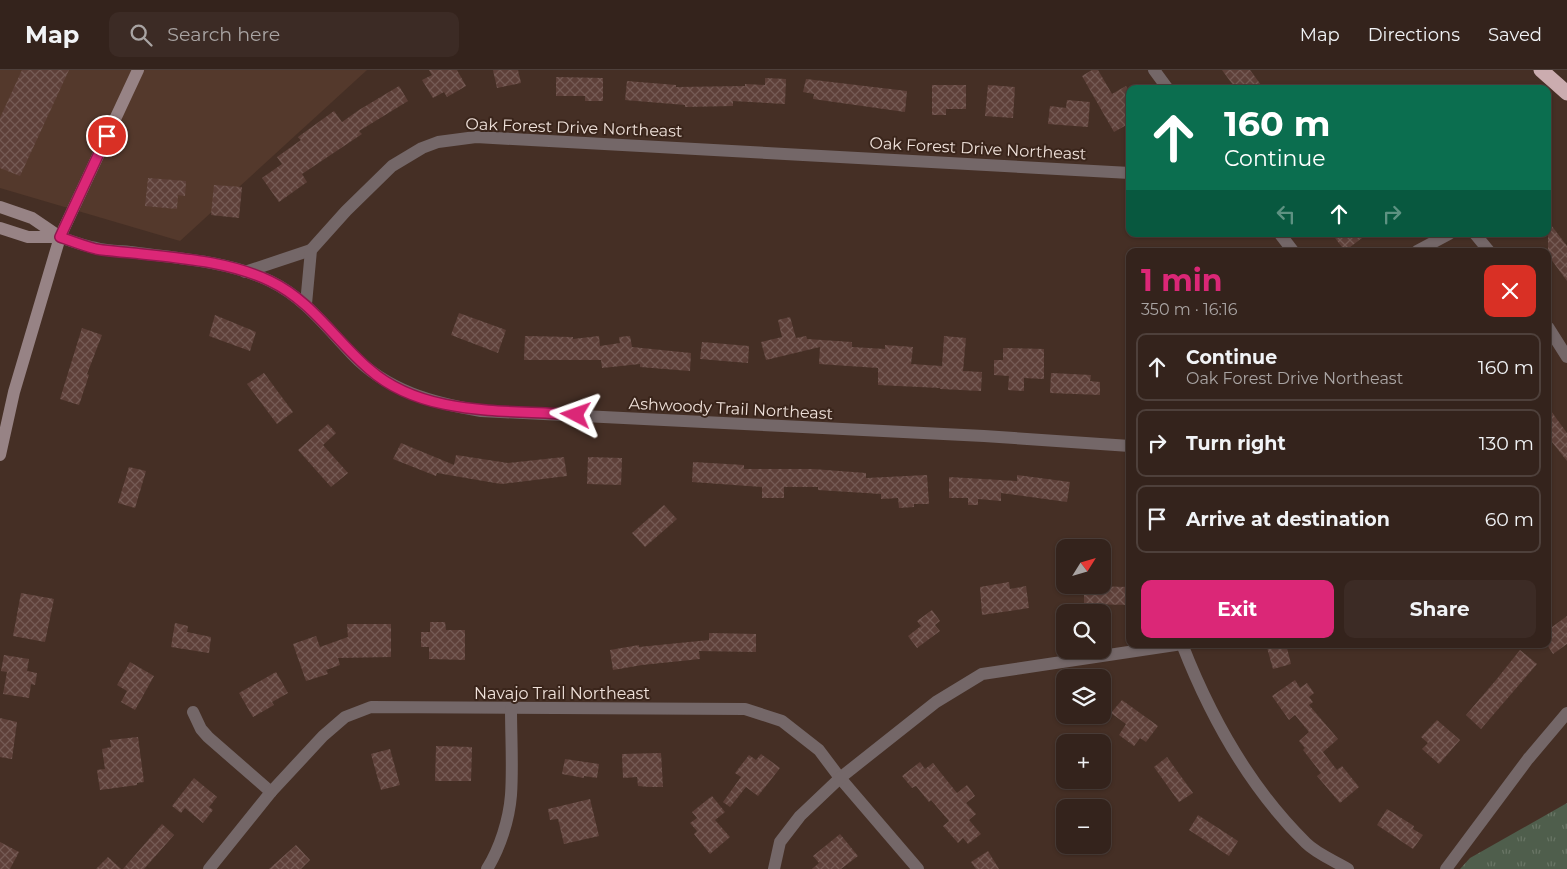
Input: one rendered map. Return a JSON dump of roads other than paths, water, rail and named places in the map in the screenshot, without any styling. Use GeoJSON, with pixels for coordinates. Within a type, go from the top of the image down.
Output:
{"type":"FeatureCollection","features":[{"type":"Feature","properties":{"kind":"highway"},"geometry":{"type":"LineString","coordinates":[[1541,70],[1567,93]]}},
{"type":"Feature","properties":{"kind":"main road"},"geometry":{"type":"LineString","coordinates":[[0,455],[14,392],[60,237],[138,70]]}},
{"type":"Feature","properties":{"kind":"main road"},"geometry":{"type":"LineString","coordinates":[[0,207],[32,218],[60,237]]}},
{"type":"Feature","properties":{"kind":"main road"},"geometry":{"type":"LineString","coordinates":[[0,228],[28,237],[60,237]]}},
{"type":"Feature","properties":{"kind":"street"},"geometry":{"type":"LineString","coordinates":[[1154,70],[1165,85]]}},
{"type":"Feature","properties":{"kind":"street","name":"Oak Forest Drive Northeast"},"geometry":{"type":"LineString","coordinates":[[311,250],[346,211],[392,166],[422,148],[438,142],[476,136],[1126,173]]}},
{"type":"Feature","properties":{"kind":"street"},"geometry":{"type":"LineString","coordinates":[[60,237],[95,248],[179,258],[233,268],[269,281],[288,291],[306,304]]}},
{"type":"Feature","properties":{"kind":"street"},"geometry":{"type":"LineString","coordinates":[[1282,237],[1291,248]]}},
{"type":"Feature","properties":{"kind":"street"},"geometry":{"type":"LineString","coordinates":[[1423,248],[1443,237]]}},
{"type":"Feature","properties":{"kind":"street"},"geometry":{"type":"LineString","coordinates":[[1477,237],[1487,248]]}},
{"type":"Feature","properties":{"kind":"street"},"geometry":{"type":"LineString","coordinates":[[245,272],[311,250],[306,304]]}},
{"type":"Feature","properties":{"kind":"street","name":"Ashwoody Trail Northeast"},"geometry":{"type":"LineString","coordinates":[[306,304],[352,354],[371,371],[390,384],[416,396],[445,405],[481,411],[984,436],[1126,446]]}},
{"type":"Feature","properties":{"kind":"street"},"geometry":{"type":"LineString","coordinates":[[1551,332],[1567,357]]}},
{"type":"Feature","properties":{"kind":"street"},"geometry":{"type":"LineString","coordinates":[[774,869],[780,842],[800,816],[840,778],[936,702],[982,674],[1155,648]]}},
{"type":"Feature","properties":{"kind":"street"},"geometry":{"type":"LineString","coordinates":[[1184,648],[1206,701],[1249,774],[1275,808],[1307,844],[1348,869]]}},
{"type":"Feature","properties":{"kind":"street","name":"Navajo Trail Northeast"},"geometry":{"type":"LineString","coordinates":[[209,869],[271,792],[323,736],[345,717],[370,707],[745,709],[782,721],[819,750],[840,778],[918,869]]}},
{"type":"Feature","properties":{"kind":"street"},"geometry":{"type":"LineString","coordinates":[[487,869],[505,826],[511,796],[511,709]]}},
{"type":"Feature","properties":{"kind":"street"},"geometry":{"type":"LineString","coordinates":[[193,712],[201,729],[208,737],[271,792]]}},
{"type":"Feature","properties":{"kind":"street"},"geometry":{"type":"LineString","coordinates":[[1446,869],[1528,759],[1567,713]]}}]}
